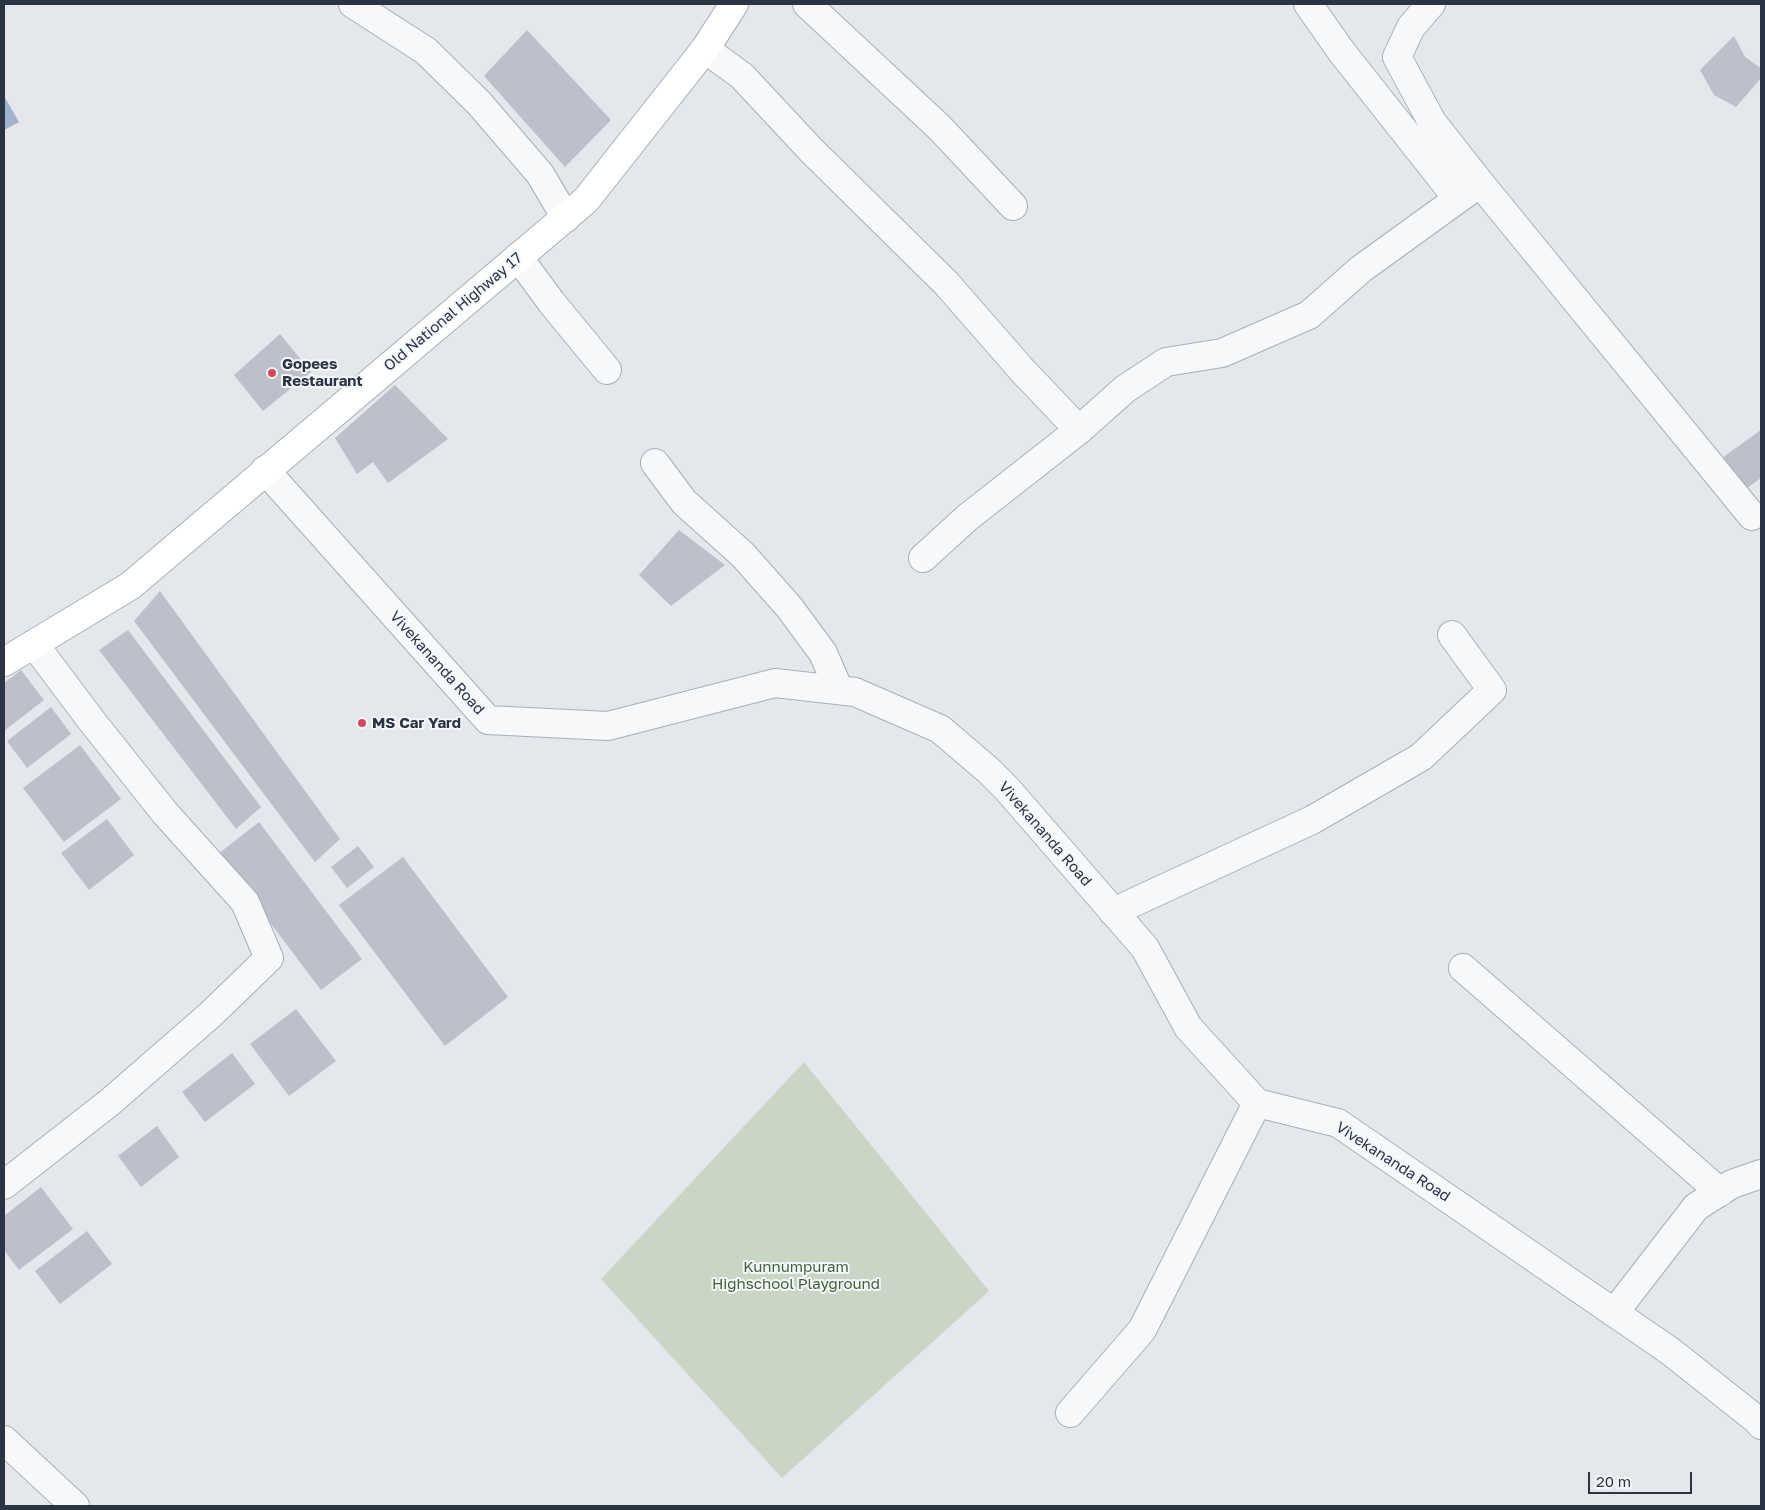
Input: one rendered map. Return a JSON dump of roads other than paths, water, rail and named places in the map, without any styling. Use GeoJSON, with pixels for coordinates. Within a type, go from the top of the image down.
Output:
{"type":"FeatureCollection","features":[{"type":"Feature","properties":{"kind":"street"},"geometry":{"type":"LineString","coordinates":[[353,4],[426,51],[479,103],[540,174],[566,218]]}},
{"type":"Feature","properties":{"kind":"street","name":"Old National Highway 17"},"geometry":{"type":"LineString","coordinates":[[4,662],[130,586],[264,470],[586,200],[705,49],[734,4]]}},
{"type":"Feature","properties":{"kind":"street"},"geometry":{"type":"LineString","coordinates":[[806,4],[940,128],[1013,206]]}},
{"type":"Feature","properties":{"kind":"street"},"geometry":{"type":"LineString","coordinates":[[1308,4],[1341,51],[1458,199]]}},
{"type":"Feature","properties":{"kind":"street"},"geometry":{"type":"LineString","coordinates":[[1431,4],[1411,27],[1397,57],[1432,122],[1752,516]]}},
{"type":"Feature","properties":{"kind":"street"},"geometry":{"type":"LineString","coordinates":[[705,49],[742,76],[818,157],[946,283],[1022,370],[1079,430]]}},
{"type":"Feature","properties":{"kind":"street"},"geometry":{"type":"LineString","coordinates":[[923,558],[968,517],[1079,430],[1125,389],[1166,362],[1222,353],[1309,315],[1361,270],[1480,183]]}},
{"type":"Feature","properties":{"kind":"street"},"geometry":{"type":"LineString","coordinates":[[518,257],[552,303],[607,370]]}},
{"type":"Feature","properties":{"kind":"street"},"geometry":{"type":"LineString","coordinates":[[655,463],[684,502],[743,555],[788,606],[823,653],[839,690]]}},
{"type":"Feature","properties":{"kind":"street","name":"Vivekananda Road"},"geometry":{"type":"LineString","coordinates":[[264,470],[488,720],[608,726],[775,683],[855,692],[940,729],[988,770],[1008,790],[1144,948],[1188,1027],[1257,1103],[1338,1123],[1670,1351],[1758,1420],[1761,1425]]}},
{"type":"Feature","properties":{"kind":"street"},"geometry":{"type":"LineString","coordinates":[[1113,912],[1312,820],[1421,757],[1492,690],[1452,635]]}},
{"type":"Feature","properties":{"kind":"street"},"geometry":{"type":"LineString","coordinates":[[4,1185],[110,1102],[210,1015],[269,958],[246,902],[165,813],[91,720],[34,644]]}},
{"type":"Feature","properties":{"kind":"street"},"geometry":{"type":"LineString","coordinates":[[1463,968],[1720,1192]]}},
{"type":"Feature","properties":{"kind":"street"},"geometry":{"type":"LineString","coordinates":[[1070,1413],[1142,1330],[1257,1103]]}},
{"type":"Feature","properties":{"kind":"street"},"geometry":{"type":"LineString","coordinates":[[1614,1313],[1696,1207],[1732,1184],[1761,1174]]}},
{"type":"Feature","properties":{"kind":"street"},"geometry":{"type":"LineString","coordinates":[[4,1440],[75,1506]]}},
{"type":"Feature","properties":{"kind":"water"},"geometry":{"type":"Polygon","coordinates":[[[4,96],[19,122],[4,130],[4,96]]]}},
{"type":"Feature","properties":{"kind":"place","name":"Gopees Restaurant"},"geometry":{"type":"Point","coordinates":[272,373]}},
{"type":"Feature","properties":{"kind":"place","name":"MS Car Yard"},"geometry":{"type":"Point","coordinates":[362,723]}},
{"type":"Feature","properties":{"kind":"park label","name":"Kunnumpuram Highschool Playground"},"geometry":{"type":"Point","coordinates":[796,1276]}}]}
